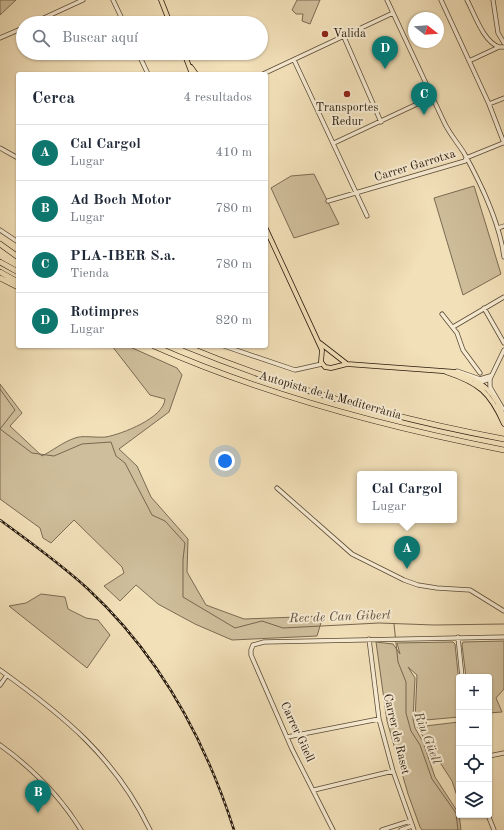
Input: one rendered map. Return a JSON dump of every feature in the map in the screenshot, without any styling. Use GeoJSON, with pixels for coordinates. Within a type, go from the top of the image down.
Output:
{"type":"FeatureCollection","features":[{"type":"Feature","properties":{"kind":"highway"},"geometry":{"type":"LineString","coordinates":[[0,244],[16,256]]}},
{"type":"Feature","properties":{"kind":"highway"},"geometry":{"type":"LineString","coordinates":[[0,262],[16,271]]}},
{"type":"Feature","properties":{"kind":"highway"},"geometry":{"type":"LineString","coordinates":[[0,272],[16,281]]}},
{"type":"Feature","properties":{"kind":"highway"},"geometry":{"type":"LineString","coordinates":[[0,278],[16,286]]}},
{"type":"Feature","properties":{"kind":"highway","name":"Autopista de la Mediterrània"},"geometry":{"type":"LineString","coordinates":[[159,348],[216,371],[314,403],[422,432],[504,450]]}},
{"type":"Feature","properties":{"kind":"highway","name":"Autopista de la Mediterrània"},"geometry":{"type":"LineString","coordinates":[[190,348],[227,363],[315,392],[413,419],[504,439]]}},
{"type":"Feature","properties":{"kind":"main road"},"geometry":{"type":"LineString","coordinates":[[161,0],[167,16]]}},
{"type":"Feature","properties":{"kind":"main road"},"geometry":{"type":"LineString","coordinates":[[187,60],[191,72]]}},
{"type":"Feature","properties":{"kind":"main road"},"geometry":{"type":"LineString","coordinates":[[190,67],[194,72]]}},
{"type":"Feature","properties":{"kind":"main road"},"geometry":{"type":"LineString","coordinates":[[268,233],[318,342],[322,356],[322,364],[329,368],[347,364],[454,371],[471,377],[481,383],[494,397],[504,417]]}},
{"type":"Feature","properties":{"kind":"main road"},"geometry":{"type":"LineString","coordinates":[[318,342],[337,358],[347,364]]}},
{"type":"Feature","properties":{"kind":"main road"},"geometry":{"type":"LineString","coordinates":[[322,356],[331,352]]}},
{"type":"Feature","properties":{"kind":"main road"},"geometry":{"type":"LineString","coordinates":[[335,366],[337,358]]}},
{"type":"Feature","properties":{"kind":"main road"},"geometry":{"type":"LineString","coordinates":[[442,371],[459,376],[477,385],[489,396],[498,410],[504,424]]}},
{"type":"Feature","properties":{"kind":"street"},"geometry":{"type":"LineString","coordinates":[[48,16],[82,0]]}},
{"type":"Feature","properties":{"kind":"street"},"geometry":{"type":"LineString","coordinates":[[113,0],[121,16]]}},
{"type":"Feature","properties":{"kind":"street"},"geometry":{"type":"LineString","coordinates":[[387,0],[432,97],[451,136],[466,158],[498,228],[504,257]]}},
{"type":"Feature","properties":{"kind":"street"},"geometry":{"type":"LineString","coordinates":[[441,0],[489,104],[504,143]]}},
{"type":"Feature","properties":{"kind":"street"},"geometry":{"type":"LineString","coordinates":[[467,0],[484,32],[494,45],[502,47]]}},
{"type":"Feature","properties":{"kind":"street"},"geometry":{"type":"LineString","coordinates":[[492,0],[498,32],[504,43]]}},
{"type":"Feature","properties":{"kind":"street"},"geometry":{"type":"LineString","coordinates":[[267,72],[392,13]]}},
{"type":"Feature","properties":{"kind":"street"},"geometry":{"type":"LineString","coordinates":[[0,38],[16,31]]}},
{"type":"Feature","properties":{"kind":"street"},"geometry":{"type":"LineString","coordinates":[[344,37],[381,122]]}},
{"type":"Feature","properties":{"kind":"street"},"geometry":{"type":"LineString","coordinates":[[469,61],[502,47]]}},
{"type":"Feature","properties":{"kind":"street"},"geometry":{"type":"LineString","coordinates":[[141,60],[147,72]]}},
{"type":"Feature","properties":{"kind":"street"},"geometry":{"type":"LineString","coordinates":[[294,60],[367,216]]}},
{"type":"Feature","properties":{"kind":"street"},"geometry":{"type":"LineString","coordinates":[[334,143],[432,97]]}},
{"type":"Feature","properties":{"kind":"street"},"geometry":{"type":"LineString","coordinates":[[489,104],[504,98]]}},
{"type":"Feature","properties":{"kind":"street","name":"Carrer Garrotxa"},"geometry":{"type":"LineString","coordinates":[[328,201],[465,161],[466,158],[504,143]]}},
{"type":"Feature","properties":{"kind":"street"},"geometry":{"type":"LineString","coordinates":[[0,145],[1,149],[16,157]]}},
{"type":"Feature","properties":{"kind":"street"},"geometry":{"type":"LineString","coordinates":[[498,228],[504,226]]}},
{"type":"Feature","properties":{"kind":"street"},"geometry":{"type":"LineString","coordinates":[[0,230],[16,241]]}},
{"type":"Feature","properties":{"kind":"street"},"geometry":{"type":"LineString","coordinates":[[453,327],[504,297]]}},
{"type":"Feature","properties":{"kind":"street"},"geometry":{"type":"LineString","coordinates":[[484,308],[504,343]]}},
{"type":"Feature","properties":{"kind":"street"},"geometry":{"type":"LineString","coordinates":[[442,314],[457,333],[463,350],[480,373]]}},
{"type":"Feature","properties":{"kind":"street"},"geometry":{"type":"LineString","coordinates":[[230,348],[295,370],[322,364]]}},
{"type":"Feature","properties":{"kind":"street"},"geometry":{"type":"LineString","coordinates":[[504,350],[490,379],[490,387],[500,401],[504,417]]}},
{"type":"Feature","properties":{"kind":"street"},"geometry":{"type":"LineString","coordinates":[[454,371],[463,372],[480,379],[487,378],[493,374]]}},
{"type":"Feature","properties":{"kind":"street"},"geometry":{"type":"LineString","coordinates":[[459,376],[481,383],[490,379]]}},
{"type":"Feature","properties":{"kind":"street"},"geometry":{"type":"LineString","coordinates":[[276,488],[352,554],[404,580],[418,585],[470,590],[504,611]]}},
{"type":"Feature","properties":{"kind":"street"},"geometry":{"type":"LineString","coordinates":[[458,637],[462,674]]}},
{"type":"Feature","properties":{"kind":"street"},"geometry":{"type":"LineString","coordinates":[[369,639],[504,637]]}},
{"type":"Feature","properties":{"kind":"street","name":"Carrer Güell"},"geometry":{"type":"LineString","coordinates":[[333,830],[287,737],[251,655],[252,647],[257,642],[369,639]]}},
{"type":"Feature","properties":{"kind":"street","name":"Carrer de Raset"},"geometry":{"type":"LineString","coordinates":[[369,639],[379,719],[392,771],[413,828]]}},
{"type":"Feature","properties":{"kind":"street"},"geometry":{"type":"LineString","coordinates":[[0,670],[58,713],[84,737],[115,774],[137,806],[150,830]]}},
{"type":"Feature","properties":{"kind":"street"},"geometry":{"type":"LineString","coordinates":[[0,685],[7,675]]}},
{"type":"Feature","properties":{"kind":"street"},"geometry":{"type":"LineString","coordinates":[[287,737],[379,719]]}},
{"type":"Feature","properties":{"kind":"street"},"geometry":{"type":"LineString","coordinates":[[0,745],[23,763],[44,783],[81,830]]}},
{"type":"Feature","properties":{"kind":"street"},"geometry":{"type":"LineString","coordinates":[[492,755],[504,752]]}},
{"type":"Feature","properties":{"kind":"street"},"geometry":{"type":"LineString","coordinates":[[314,790],[392,771]]}},
{"type":"Feature","properties":{"kind":"street"},"geometry":{"type":"LineString","coordinates":[[489,818],[494,830]]}},
{"type":"Feature","properties":{"kind":"street"},"geometry":{"type":"LineString","coordinates":[[382,830],[410,821]]}},
{"type":"Feature","properties":{"kind":"street"},"geometry":{"type":"LineString","coordinates":[[401,830],[413,828]]}},
{"type":"Feature","properties":{"kind":"shaded area"},"geometry":{"type":"Polygon","coordinates":[[[0,0],[16,0],[0,15],[0,0]]]}},
{"type":"Feature","properties":{"kind":"shaded area"},"geometry":{"type":"Polygon","coordinates":[[[297,0],[320,0],[310,24],[302,21],[303,14],[296,14],[292,10],[297,0]]]}},
{"type":"Feature","properties":{"kind":"shaded area"},"geometry":{"type":"Polygon","coordinates":[[[314,174],[339,224],[294,238],[271,188],[291,176],[314,174]]]}},
{"type":"Feature","properties":{"kind":"shaded area"},"geometry":{"type":"Polygon","coordinates":[[[474,186],[501,274],[463,295],[434,198],[474,186]]]}},
{"type":"Feature","properties":{"kind":"shaded area"},"geometry":{"type":"Polygon","coordinates":[[[114,348],[132,348],[177,368],[182,375],[169,412],[119,449],[137,466],[151,497],[188,539],[187,572],[206,605],[244,619],[323,616],[317,636],[232,640],[195,624],[158,604],[136,585],[120,601],[104,586],[124,573],[122,567],[74,520],[51,543],[43,538],[40,528],[0,499],[0,384],[22,413],[10,426],[42,456],[75,438],[106,437],[131,429],[150,419],[158,413],[163,406],[165,399],[150,395],[114,348]]]}},
{"type":"Feature","properties":{"kind":"shaded area"},"geometry":{"type":"Polygon","coordinates":[[[41,594],[65,597],[68,609],[86,618],[98,620],[110,635],[87,668],[9,606],[26,603],[41,594]]]}},
{"type":"Feature","properties":{"kind":"shaded area"},"geometry":{"type":"Polygon","coordinates":[[[504,641],[504,689],[496,698],[502,712],[492,713],[492,674],[466,674],[462,645],[463,642],[504,641]]]}},
{"type":"Feature","properties":{"kind":"shaded area"},"geometry":{"type":"Polygon","coordinates":[[[376,642],[393,644],[400,654],[397,643],[453,642],[455,644],[458,674],[456,674],[456,717],[415,721],[417,675],[408,667],[415,678],[413,719],[415,728],[423,742],[435,777],[456,809],[456,818],[460,818],[461,830],[422,830],[408,794],[387,721],[376,642]]]}},
{"type":"Feature","properties":{"kind":"shaded area"},"geometry":{"type":"Polygon","coordinates":[[[456,722],[456,793],[452,781],[417,727],[456,722]]]}},
{"type":"Feature","properties":{"kind":"waterway","name":"Rec de Can Gibert"},"geometry":{"type":"LineString","coordinates":[[0,389],[15,410],[0,429],[32,453],[54,456],[82,444],[111,442],[116,456],[125,463],[152,515],[165,521],[185,543],[183,559],[183,597],[235,628],[262,621],[283,628],[379,623],[434,625],[504,624]]}},
{"type":"Feature","properties":{"kind":"waterway","name":"Riu Güell"},"geometry":{"type":"LineString","coordinates":[[394,624],[398,662],[406,682],[406,713],[411,731],[420,745],[432,779],[456,813],[458,830]]}},
{"type":"Feature","properties":{"kind":"railway"},"geometry":{"type":"LineString","coordinates":[[0,520],[45,553],[78,580],[113,615],[137,642],[158,670],[194,731],[209,763],[234,830]]}},
{"type":"Feature","properties":{"kind":"place","name":"Valida"},"geometry":{"type":"Point","coordinates":[325,34]}},
{"type":"Feature","properties":{"kind":"place","name":"Rotimpres"},"geometry":{"type":"Point","coordinates":[385,69]}},
{"type":"Feature","properties":{"kind":"place","name":"Transportes Redur"},"geometry":{"type":"Point","coordinates":[347,94]}},
{"type":"Feature","properties":{"kind":"place","name":"PLA-IBER S.a."},"geometry":{"type":"Point","coordinates":[424,115]}},
{"type":"Feature","properties":{"kind":"place","name":"Cal Cargol"},"geometry":{"type":"Point","coordinates":[407,569]}},
{"type":"Feature","properties":{"kind":"place","name":"Ad Boch Motor"},"geometry":{"type":"Point","coordinates":[38,813]}}]}
